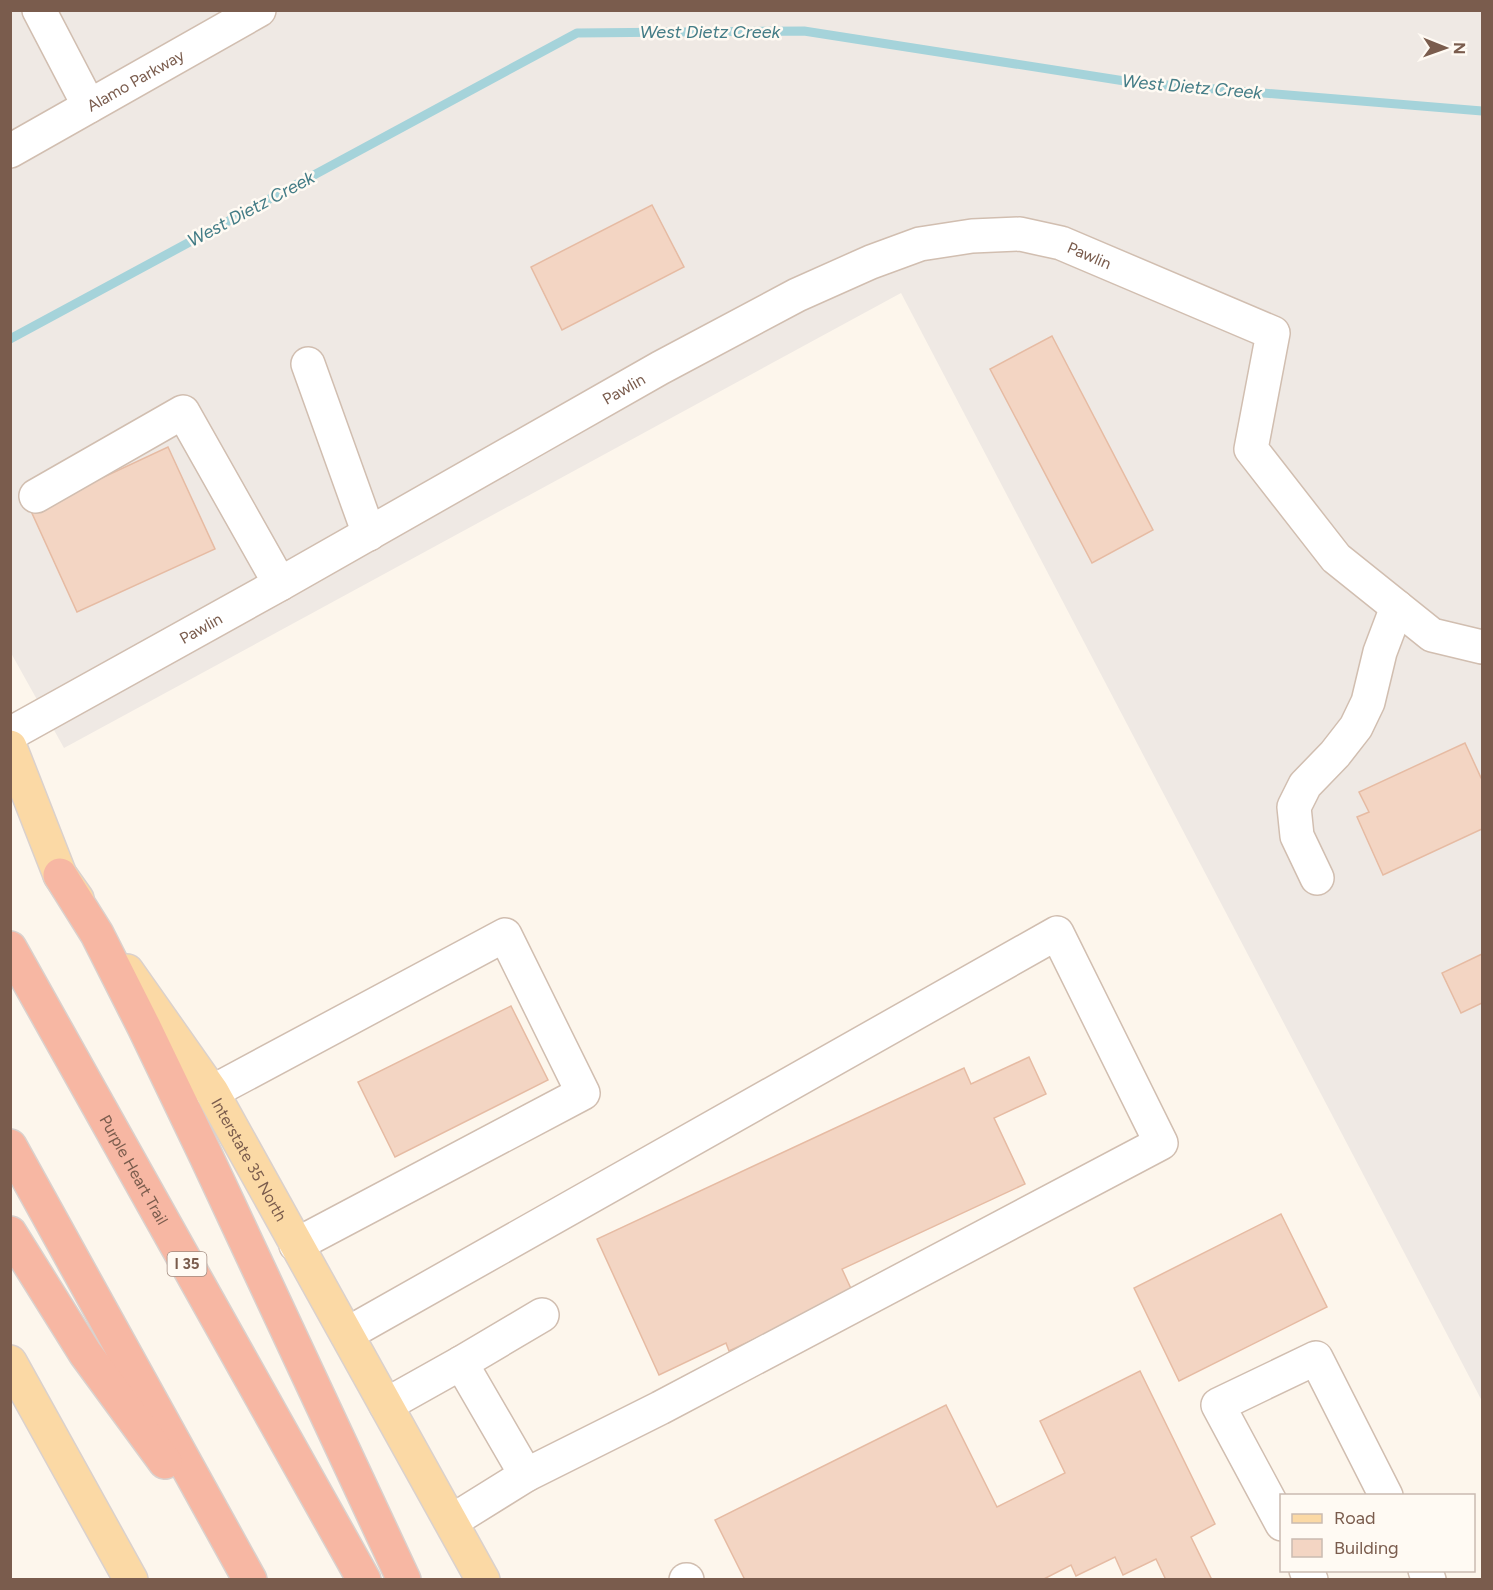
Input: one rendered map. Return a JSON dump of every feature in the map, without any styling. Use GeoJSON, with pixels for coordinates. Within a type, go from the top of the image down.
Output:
{"type":"FeatureCollection","features":[{"type":"Feature","properties":{"kind":"highway"},"geometry":{"type":"LineString","coordinates":[[60,875],[97,934],[149,1038],[404,1580]]}},
{"type":"Feature","properties":{"kind":"highway","name":"Purple Heart Trail"},"geometry":{"type":"LineString","coordinates":[[10,948],[364,1580]]}},
{"type":"Feature","properties":{"kind":"highway"},"geometry":{"type":"LineString","coordinates":[[10,1146],[247,1574]]}},
{"type":"Feature","properties":{"kind":"highway"},"geometry":{"type":"LineString","coordinates":[[10,1233],[85,1353],[247,1574]]}},
{"type":"Feature","properties":{"kind":"main road","name":"Interstate 35 North"},"geometry":{"type":"LineString","coordinates":[[10,747],[60,875],[212,1092],[483,1580]]}},
{"type":"Feature","properties":{"kind":"main road"},"geometry":{"type":"LineString","coordinates":[[10,1362],[131,1580]]}},
{"type":"Feature","properties":{"kind":"street"},"geometry":{"type":"LineString","coordinates":[[39,10],[89,106]]}},
{"type":"Feature","properties":{"kind":"street","name":"Alamo Parkway"},"geometry":{"type":"LineString","coordinates":[[10,151],[259,10]]}},
{"type":"Feature","properties":{"kind":"street","name":"Pawlin"},"geometry":{"type":"LineString","coordinates":[[10,734],[650,374],[797,295],[871,262],[920,244],[972,236],[1020,234],[1061,243],[1273,333],[1251,449],[1336,558],[1397,607]]}},
{"type":"Feature","properties":{"kind":"street"},"geometry":{"type":"LineString","coordinates":[[308,364],[369,534]]}},
{"type":"Feature","properties":{"kind":"street"},"geometry":{"type":"LineString","coordinates":[[36,495],[183,412],[280,584]]}},
{"type":"Feature","properties":{"kind":"street"},"geometry":{"type":"LineString","coordinates":[[1317,878],[1297,836],[1294,807],[1305,785],[1335,754],[1356,727],[1368,702],[1380,652],[1397,607],[1432,635],[1482,647]]}},
{"type":"Feature","properties":{"kind":"street"},"geometry":{"type":"LineString","coordinates":[[347,1334],[1056,933],[1161,1143],[660,1408],[526,1475],[452,1521]]}},
{"type":"Feature","properties":{"kind":"street"},"geometry":{"type":"LineString","coordinates":[[212,1092],[505,935],[584,1093],[296,1245]]}},
{"type":"Feature","properties":{"kind":"street"},"geometry":{"type":"LineString","coordinates":[[386,1405],[542,1315]]}},
{"type":"Feature","properties":{"kind":"street"},"geometry":{"type":"LineString","coordinates":[[1280,1522],[1218,1406],[1316,1358],[1385,1494]]}},
{"type":"Feature","properties":{"kind":"street"},"geometry":{"type":"LineString","coordinates":[[461,1362],[526,1475]]}},
{"type":"Feature","properties":{"kind":"shaded area"},"geometry":{"type":"Polygon","coordinates":[[[10,11],[1482,11],[1482,1401],[901,293],[64,748],[11,653],[10,11]]]}},
{"type":"Feature","properties":{"kind":"building"},"geometry":{"type":"Polygon","coordinates":[[[652,205],[684,267],[562,330],[531,267],[652,205]]]}},
{"type":"Feature","properties":{"kind":"building"},"geometry":{"type":"Polygon","coordinates":[[[1052,336],[1153,530],[1092,563],[990,369],[1052,336]]]}},
{"type":"Feature","properties":{"kind":"building"},"geometry":{"type":"Polygon","coordinates":[[[168,447],[215,549],[77,612],[31,511],[168,447]]]}},
{"type":"Feature","properties":{"kind":"building"},"geometry":{"type":"Polygon","coordinates":[[[1465,743],[1482,780],[1482,829],[1383,875],[1357,817],[1369,812],[1359,792],[1465,743]]]}},
{"type":"Feature","properties":{"kind":"building"},"geometry":{"type":"Polygon","coordinates":[[[1482,954],[1482,1003],[1461,1013],[1442,973],[1482,954]]]}},
{"type":"Feature","properties":{"kind":"building"},"geometry":{"type":"Polygon","coordinates":[[[511,1006],[548,1080],[395,1157],[358,1082],[511,1006]]]}},
{"type":"Feature","properties":{"kind":"building"},"geometry":{"type":"Polygon","coordinates":[[[1029,1057],[1046,1094],[994,1118],[1025,1184],[842,1269],[853,1293],[729,1351],[726,1343],[659,1375],[597,1239],[964,1068],[971,1084],[1029,1057]]]}},
{"type":"Feature","properties":{"kind":"building"},"geometry":{"type":"Polygon","coordinates":[[[1281,1214],[1327,1307],[1179,1381],[1134,1288],[1281,1214]]]}},
{"type":"Feature","properties":{"kind":"building"},"geometry":{"type":"Polygon","coordinates":[[[1140,1371],[1215,1524],[1191,1537],[1212,1580],[1166,1580],[1156,1559],[1123,1575],[1115,1557],[1076,1576],[1071,1565],[1042,1580],[745,1580],[715,1520],[946,1405],[997,1507],[1065,1473],[1040,1421],[1140,1371]]]}},
{"type":"Feature","properties":{"kind":"waterway","name":"West Dietz Creek"},"geometry":{"type":"LineString","coordinates":[[10,339],[577,33],[804,31],[1131,82],[1482,111]]}}]}
